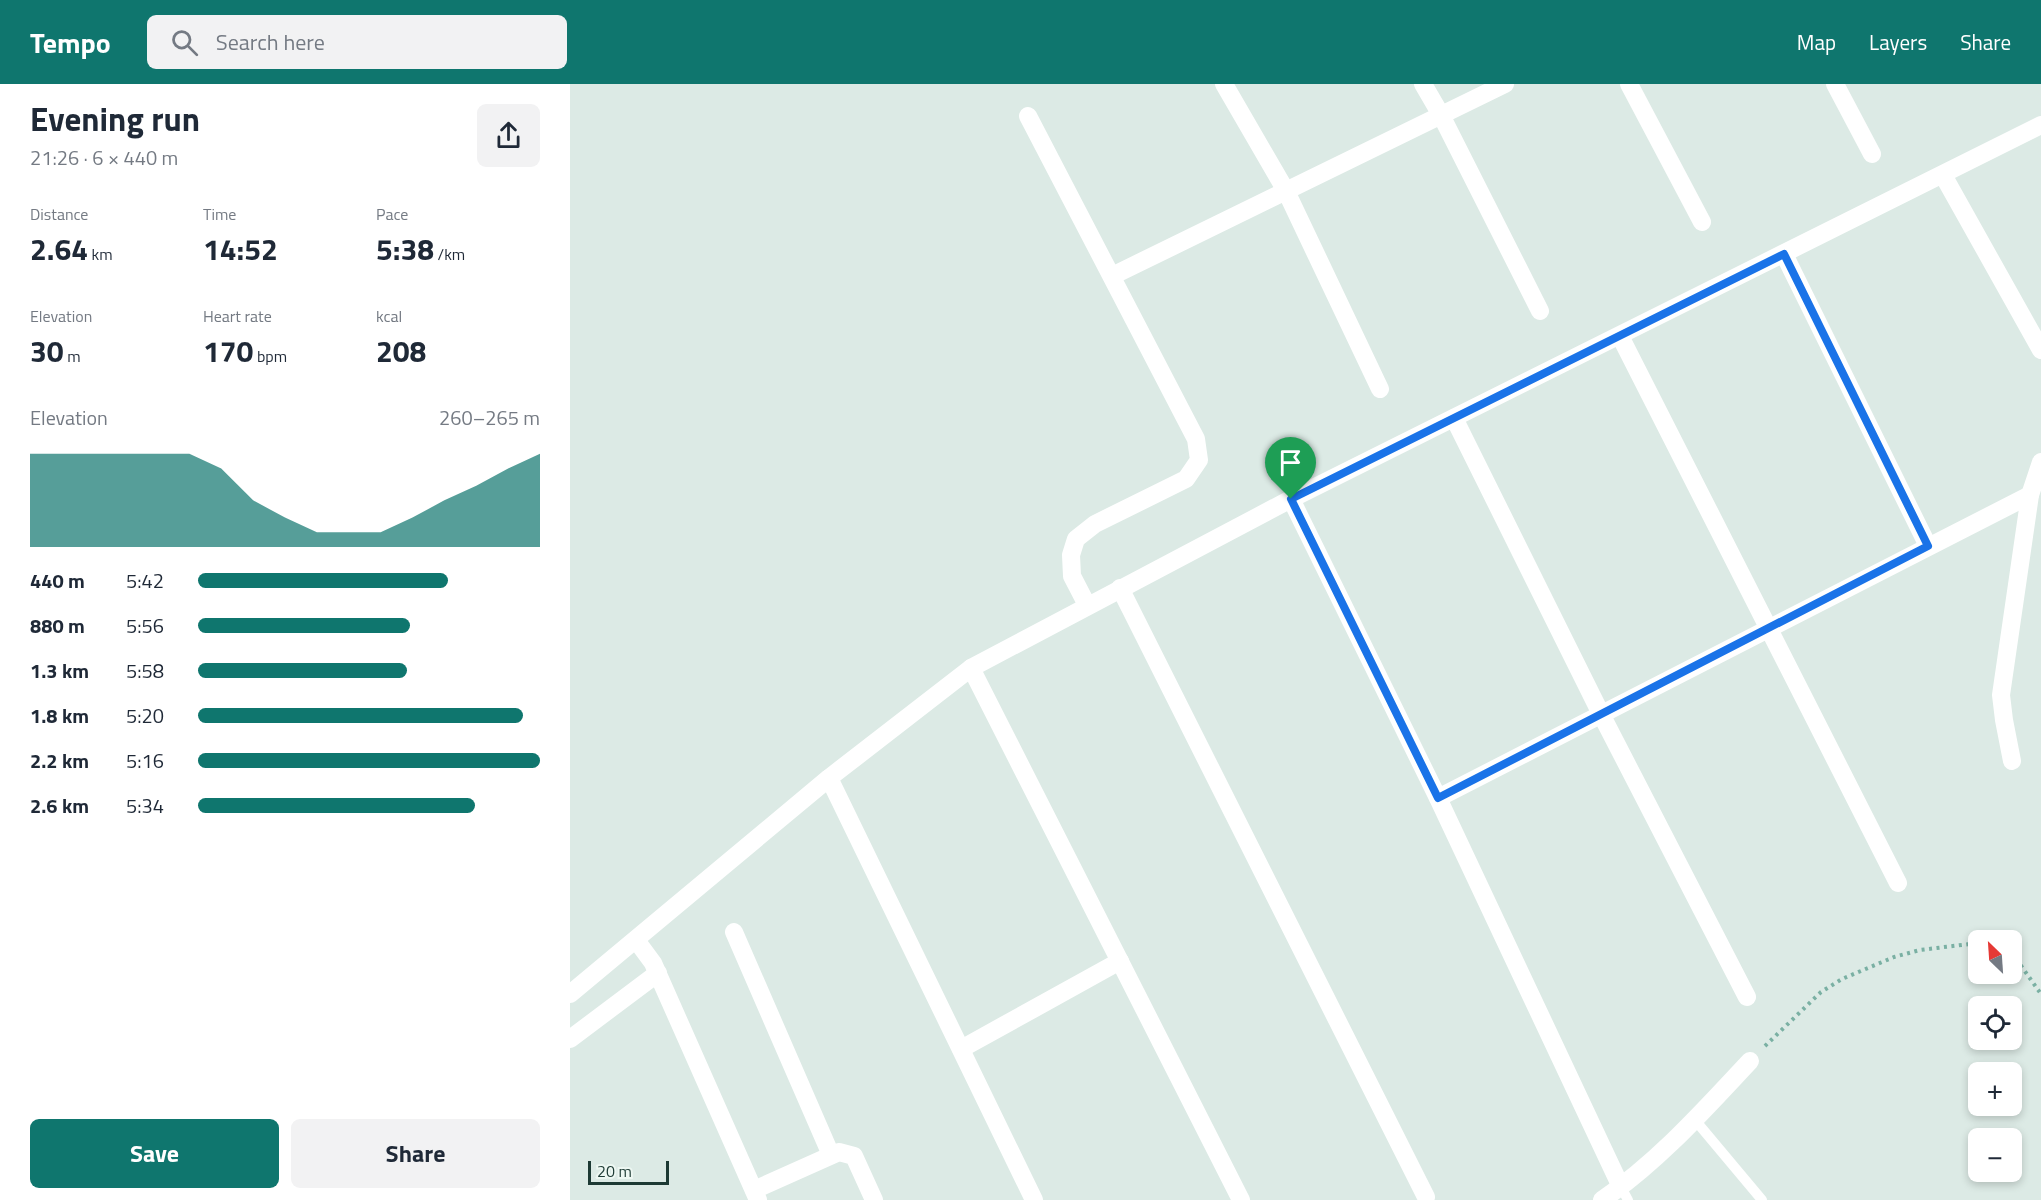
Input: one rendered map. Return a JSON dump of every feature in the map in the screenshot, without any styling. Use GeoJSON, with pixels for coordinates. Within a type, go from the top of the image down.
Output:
{"type":"FeatureCollection","features":[{"type":"Feature","properties":{"kind":"street"},"geometry":{"type":"LineString","coordinates":[[1224,84],[1286,191],[1380,389]]}},
{"type":"Feature","properties":{"kind":"street"},"geometry":{"type":"LineString","coordinates":[[1423,84],[1442,115],[1540,311]]}},
{"type":"Feature","properties":{"kind":"street"},"geometry":{"type":"LineString","coordinates":[[1112,276],[1505,84]]}},
{"type":"Feature","properties":{"kind":"street"},"geometry":{"type":"LineString","coordinates":[[1629,84],[1702,222]]}},
{"type":"Feature","properties":{"kind":"street"},"geometry":{"type":"LineString","coordinates":[[1835,84],[1872,154]]}},
{"type":"Feature","properties":{"kind":"street"},"geometry":{"type":"LineString","coordinates":[[1028,116],[1196,439],[1199,460],[1186,478],[1095,524],[1076,538],[1071,555],[1072,576],[1087,605]]}},
{"type":"Feature","properties":{"kind":"street"},"geometry":{"type":"LineString","coordinates":[[570,994],[829,778],[971,668],[1291,499],[2041,125]]}},
{"type":"Feature","properties":{"kind":"street"},"geometry":{"type":"LineString","coordinates":[[1943,175],[2041,350]]}},
{"type":"Feature","properties":{"kind":"street"},"geometry":{"type":"LineString","coordinates":[[1784,254],[1928,546]]}},
{"type":"Feature","properties":{"kind":"street"},"geometry":{"type":"LineString","coordinates":[[1620,336],[1898,883]]}},
{"type":"Feature","properties":{"kind":"street"},"geometry":{"type":"LineString","coordinates":[[1454,418],[1601,714],[1747,997]]}},
{"type":"Feature","properties":{"kind":"street"},"geometry":{"type":"LineString","coordinates":[[2012,761],[2001,695],[2030,495],[2041,462]]}},
{"type":"Feature","properties":{"kind":"street"},"geometry":{"type":"LineString","coordinates":[[1438,798],[2030,495]]}},
{"type":"Feature","properties":{"kind":"street"},"geometry":{"type":"LineString","coordinates":[[1291,499],[1438,798],[1624,1194]]}},
{"type":"Feature","properties":{"kind":"street"},"geometry":{"type":"LineString","coordinates":[[1120,588],[1426,1197]]}},
{"type":"Feature","properties":{"kind":"street"},"geometry":{"type":"LineString","coordinates":[[971,668],[1241,1200]]}},
{"type":"Feature","properties":{"kind":"street"},"geometry":{"type":"LineString","coordinates":[[829,778],[1034,1200]]}},
{"type":"Feature","properties":{"kind":"street"},"geometry":{"type":"LineString","coordinates":[[734,932],[831,1155]]}},
{"type":"Feature","properties":{"kind":"street"},"geometry":{"type":"LineString","coordinates":[[636,940],[658,973],[756,1195],[839,1152],[854,1156],[874,1200]]}},
{"type":"Feature","properties":{"kind":"street"},"geometry":{"type":"LineString","coordinates":[[961,1049],[1119,961]]}},
{"type":"Feature","properties":{"kind":"street"},"geometry":{"type":"LineString","coordinates":[[570,1039],[658,973]]}},
{"type":"Feature","properties":{"kind":"street"},"geometry":{"type":"LineString","coordinates":[[1602,1200],[1624,1194],[1750,1061]]}},
{"type":"Feature","properties":{"kind":"lane"},"geometry":{"type":"LineString","coordinates":[[1695,1120],[1762,1200]]}},
{"type":"Feature","properties":{"kind":"path"},"geometry":{"type":"LineString","coordinates":[[1750,1061],[1821,992],[1842,979],[1894,957],[1920,950],[1968,944]]}},
{"type":"Feature","properties":{"kind":"path"},"geometry":{"type":"LineString","coordinates":[[2022,967],[2041,994]]}},
{"type":"Feature","properties":{"kind":"route"},"geometry":{"type":"LineString","coordinates":[[1784,254],[1928,546],[1438,798],[1291,499],[1784,254]]}}]}
